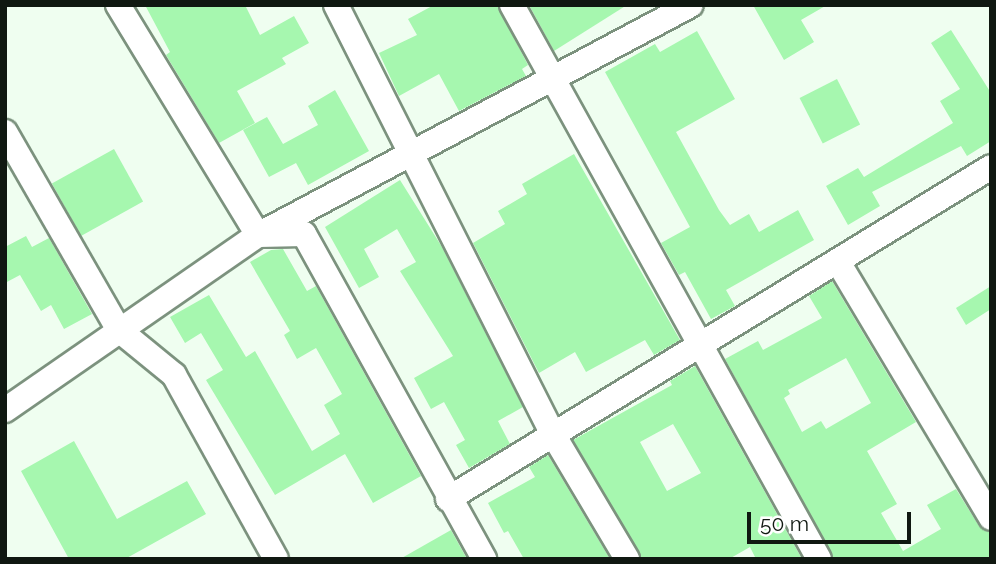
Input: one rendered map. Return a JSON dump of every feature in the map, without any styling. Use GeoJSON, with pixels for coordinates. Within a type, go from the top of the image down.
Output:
{"type":"FeatureCollection","features":[{"type":"Feature","properties":{"kind":"street"},"geometry":{"type":"LineString","coordinates":[[118,5],[258,235]]}},
{"type":"Feature","properties":{"kind":"street"},"geometry":{"type":"LineString","coordinates":[[336,5],[554,436],[627,559]]}},
{"type":"Feature","properties":{"kind":"street"},"geometry":{"type":"LineString","coordinates":[[512,5],[553,75],[699,349],[819,559]]}},
{"type":"Feature","properties":{"kind":"street"},"geometry":{"type":"LineString","coordinates":[[5,410],[73,367],[119,330],[231,258],[258,235],[553,75],[691,5]]}},
{"type":"Feature","properties":{"kind":"street"},"geometry":{"type":"LineString","coordinates":[[5,132],[119,330],[174,375],[276,559]]}},
{"type":"Feature","properties":{"kind":"street"},"geometry":{"type":"LineString","coordinates":[[448,499],[699,349],[991,167]]}},
{"type":"Feature","properties":{"kind":"street"},"geometry":{"type":"LineString","coordinates":[[258,235],[304,234],[448,499],[484,559]]}},
{"type":"Feature","properties":{"kind":"street"},"geometry":{"type":"LineString","coordinates":[[838,262],[991,518]]}},
{"type":"Feature","properties":{"kind":"building"},"geometry":{"type":"Polygon","coordinates":[[[145,5],[245,5],[260,35],[294,16],[309,43],[282,58],[286,64],[237,91],[255,123],[219,143],[166,55],[170,52],[145,5]]]}},
{"type":"Feature","properties":{"kind":"building"},"geometry":{"type":"Polygon","coordinates":[[[434,5],[497,5],[528,65],[522,69],[526,76],[459,111],[439,74],[399,96],[379,53],[417,35],[408,19],[434,5]]]}},
{"type":"Feature","properties":{"kind":"building"},"geometry":{"type":"Polygon","coordinates":[[[529,5],[627,5],[554,51],[529,5]]]}},
{"type":"Feature","properties":{"kind":"building"},"geometry":{"type":"Polygon","coordinates":[[[753,5],[827,5],[801,20],[814,42],[784,60],[753,5]]]}},
{"type":"Feature","properties":{"kind":"building"},"geometry":{"type":"Polygon","coordinates":[[[951,30],[991,93],[991,141],[967,156],[961,146],[872,192],[880,206],[848,225],[826,186],[858,168],[864,177],[953,123],[940,101],[960,89],[931,43],[951,30]]]}},
{"type":"Feature","properties":{"kind":"building"},"geometry":{"type":"Polygon","coordinates":[[[697,31],[735,99],[676,132],[719,210],[730,225],[749,214],[759,232],[798,210],[814,240],[726,290],[735,306],[711,319],[685,272],[679,275],[661,243],[690,227],[605,72],[655,44],[660,52],[697,31]]]}},
{"type":"Feature","properties":{"kind":"building"},"geometry":{"type":"Polygon","coordinates":[[[837,79],[860,124],[823,144],[800,98],[837,79]]]}},
{"type":"Feature","properties":{"kind":"building"},"geometry":{"type":"Polygon","coordinates":[[[335,90],[369,151],[308,185],[296,163],[269,177],[243,130],[267,117],[283,144],[318,125],[308,106],[335,90]]]}},
{"type":"Feature","properties":{"kind":"building"},"geometry":{"type":"Polygon","coordinates":[[[114,149],[143,201],[81,236],[52,183],[114,149]]]}},
{"type":"Feature","properties":{"kind":"building"},"geometry":{"type":"Polygon","coordinates":[[[574,154],[680,340],[654,355],[645,340],[586,372],[575,352],[539,373],[473,243],[505,224],[498,211],[527,194],[522,184],[574,154]]]}},
{"type":"Feature","properties":{"kind":"building"},"geometry":{"type":"Polygon","coordinates":[[[400,180],[442,247],[523,407],[498,421],[510,444],[469,468],[456,445],[465,440],[444,402],[431,409],[414,378],[453,356],[400,271],[416,262],[397,229],[364,249],[379,277],[359,288],[325,227],[400,180]]]}},
{"type":"Feature","properties":{"kind":"building"},"geometry":{"type":"Polygon","coordinates":[[[26,236],[32,247],[49,238],[92,314],[64,329],[51,305],[41,311],[20,275],[5,283],[5,247],[26,236]]]}},
{"type":"Feature","properties":{"kind":"building"},"geometry":{"type":"Polygon","coordinates":[[[283,249],[307,291],[316,286],[421,476],[373,503],[345,454],[275,495],[206,380],[223,370],[201,333],[185,343],[170,317],[209,295],[246,357],[255,351],[312,451],[340,434],[324,405],[342,394],[316,348],[297,359],[284,335],[290,331],[250,262],[271,250],[283,249]]]}},
{"type":"Feature","properties":{"kind":"building"},"geometry":{"type":"Polygon","coordinates":[[[832,281],[916,422],[867,451],[897,504],[881,513],[903,551],[941,529],[927,505],[956,489],[979,526],[991,533],[991,559],[834,559],[725,359],[758,341],[763,350],[822,318],[809,296],[832,281]],[[846,358],[788,390],[790,394],[784,398],[802,432],[821,421],[826,429],[871,403],[846,358]]]}},
{"type":"Feature","properties":{"kind":"building"},"geometry":{"type":"Polygon","coordinates":[[[991,286],[991,309],[966,325],[956,308],[991,286]]]}},
{"type":"Feature","properties":{"kind":"building"},"geometry":{"type":"Polygon","coordinates":[[[695,366],[802,559],[756,559],[750,547],[729,559],[642,559],[573,440],[672,385],[670,381],[695,366]],[[673,424],[640,442],[667,491],[701,473],[673,424]]]}},
{"type":"Feature","properties":{"kind":"building"},"geometry":{"type":"Polygon","coordinates":[[[74,441],[117,519],[187,481],[206,514],[125,559],[69,559],[21,471],[74,441]]]}},
{"type":"Feature","properties":{"kind":"building"},"geometry":{"type":"Polygon","coordinates":[[[548,455],[610,559],[524,559],[508,531],[504,533],[488,503],[535,477],[529,467],[548,455]]]}},
{"type":"Feature","properties":{"kind":"building"},"geometry":{"type":"Polygon","coordinates":[[[451,530],[467,559],[400,559],[451,530]]]}}]}
